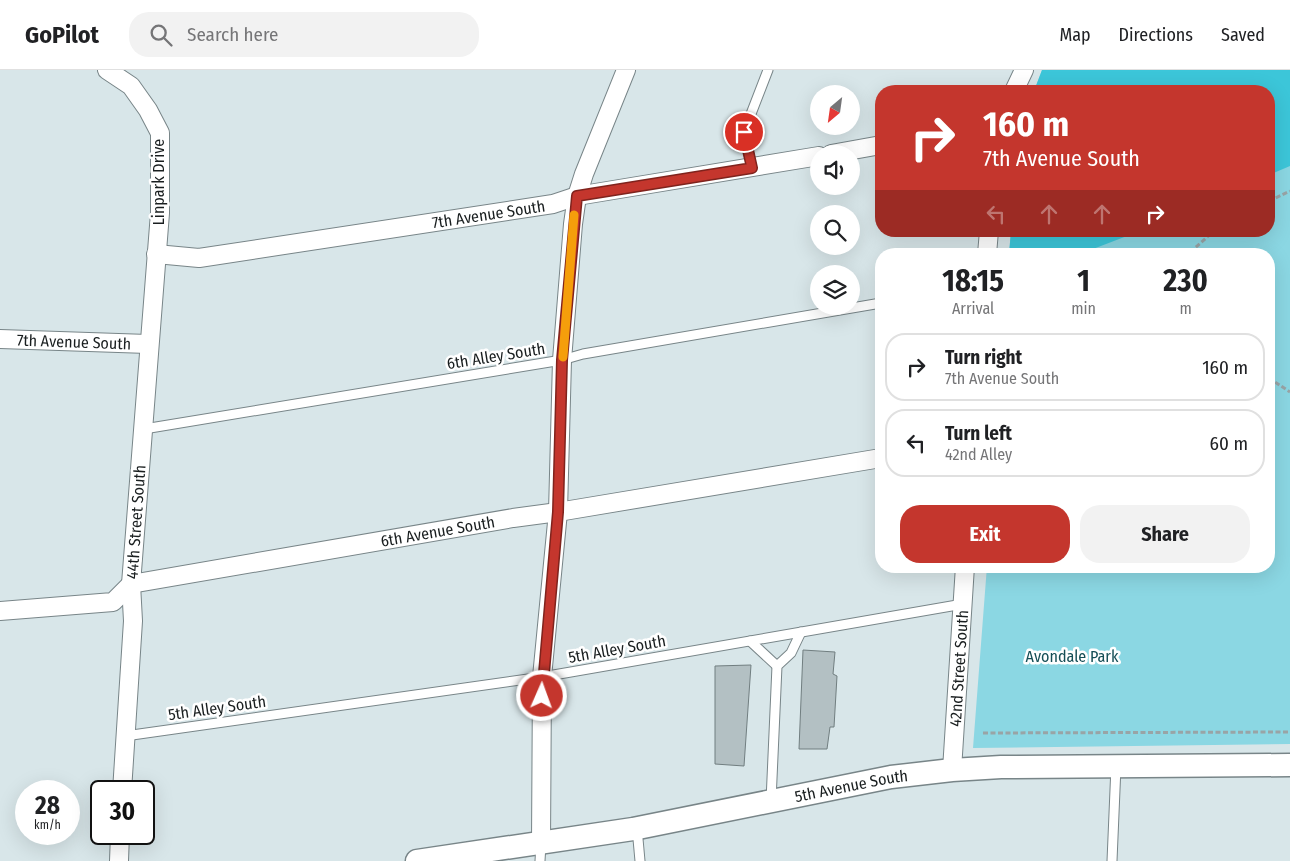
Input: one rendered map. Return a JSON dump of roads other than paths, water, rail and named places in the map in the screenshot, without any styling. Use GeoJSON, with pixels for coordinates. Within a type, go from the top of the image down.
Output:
{"type":"FeatureCollection","features":[{"type":"Feature","properties":{"kind":"street","name":"Linpark Drive"},"geometry":{"type":"LineString","coordinates":[[107,70],[131,86],[148,110],[160,133],[160,213],[156,254]]}},
{"type":"Feature","properties":{"kind":"street"},"geometry":{"type":"LineString","coordinates":[[541,852],[542,677],[558,512],[562,360],[577,196],[626,70]]}},
{"type":"Feature","properties":{"kind":"street"},"geometry":{"type":"LineString","coordinates":[[1017,85],[1024,70]]}},
{"type":"Feature","properties":{"kind":"street"},"geometry":{"type":"LineString","coordinates":[[860,149],[875,146]]}},
{"type":"Feature","properties":{"kind":"street","name":"7th Avenue South"},"geometry":{"type":"LineString","coordinates":[[156,254],[199,258],[554,204],[577,196],[810,158]]}},
{"type":"Feature","properties":{"kind":"street","name":"44th Street South"},"geometry":{"type":"LineString","coordinates":[[123,780],[133,621],[131,584],[156,254]]}},
{"type":"Feature","properties":{"kind":"street","name":"7th Avenue South"},"geometry":{"type":"LineString","coordinates":[[0,339],[148,344]]}},
{"type":"Feature","properties":{"kind":"street","name":"6th Avenue South"},"geometry":{"type":"LineString","coordinates":[[131,584],[513,518],[875,459]]}},
{"type":"Feature","properties":{"kind":"street","name":"42nd Street South"},"geometry":{"type":"LineString","coordinates":[[952,770],[965,573]]}},
{"type":"Feature","properties":{"kind":"street"},"geometry":{"type":"LineString","coordinates":[[0,611],[113,602],[131,584]]}},
{"type":"Feature","properties":{"kind":"street","name":"5th Avenue South"},"geometry":{"type":"LineString","coordinates":[[417,861],[541,852],[637,828],[891,777],[952,770],[1001,767],[1290,765]]}},
{"type":"Feature","properties":{"kind":"street"},"geometry":{"type":"LineString","coordinates":[[119,861],[120,845]]}},
{"type":"Feature","properties":{"kind":"lane"},"geometry":{"type":"LineString","coordinates":[[752,168],[744,132],[768,70]]}},
{"type":"Feature","properties":{"kind":"lane","name":"6th Alley South"},"geometry":{"type":"LineString","coordinates":[[144,429],[562,360],[583,354],[875,304]]}},
{"type":"Feature","properties":{"kind":"lane","name":"5th Alley South"},"geometry":{"type":"LineString","coordinates":[[126,736],[542,677],[963,604]]}},
{"type":"Feature","properties":{"kind":"lane"},"geometry":{"type":"LineString","coordinates":[[771,801],[777,666],[791,654],[801,632]]}},
{"type":"Feature","properties":{"kind":"lane"},"geometry":{"type":"LineString","coordinates":[[750,641],[777,666]]}},
{"type":"Feature","properties":{"kind":"lane"},"geometry":{"type":"LineString","coordinates":[[1112,861],[1116,766]]}},
{"type":"Feature","properties":{"kind":"lane"},"geometry":{"type":"LineString","coordinates":[[637,828],[640,861]]}},
{"type":"Feature","properties":{"kind":"park label","name":"Avondale Park"},"geometry":{"type":"Point","coordinates":[1072,656]}}]}
